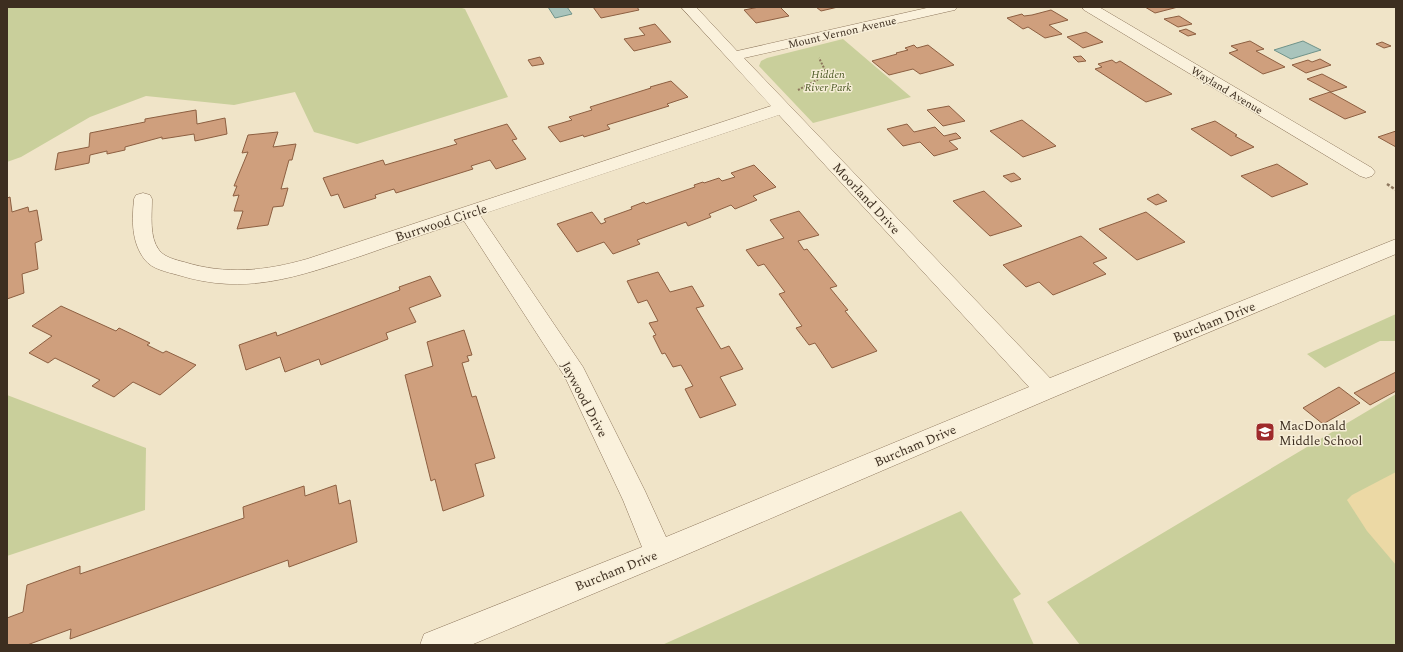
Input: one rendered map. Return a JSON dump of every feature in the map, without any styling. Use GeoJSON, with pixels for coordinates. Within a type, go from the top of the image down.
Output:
{"type":"FeatureCollection","features":[{"type":"Feature","properties":{"kind":"street","name":"Moorland Drive"},"geometry":{"type":"LineString","coordinates":[[688,7],[1046,390]]}},
{"type":"Feature","properties":{"kind":"street","name":"Mount Vernon Avenue"},"geometry":{"type":"LineString","coordinates":[[734,56],[950,7]]}},
{"type":"Feature","properties":{"kind":"street","name":"Wayland Avenue"},"geometry":{"type":"LineString","coordinates":[[1089,7],[1366,172]]}},
{"type":"Feature","properties":{"kind":"street","name":"Burrwood Circle"},"geometry":{"type":"LineString","coordinates":[[143,199],[142,230],[152,256],[167,264],[191,272],[219,278],[254,278],[285,273],[469,213],[778,102]]}},
{"type":"Feature","properties":{"kind":"street","name":"Jaywood Drive"},"geometry":{"type":"LineString","coordinates":[[469,213],[575,373],[636,499],[659,553]]}},
{"type":"Feature","properties":{"kind":"street","name":"Burcham Drive"},"geometry":{"type":"LineString","coordinates":[[435,645],[659,553],[1046,390],[1396,246]]}},
{"type":"Feature","properties":{"kind":"path"},"geometry":{"type":"LineString","coordinates":[[778,102],[817,80],[826,72],[822,62],[802,41]]}},
{"type":"Feature","properties":{"kind":"green space"},"geometry":{"type":"Polygon","coordinates":[[[7,7],[459,7],[465,9],[508,97],[357,144],[314,132],[295,92],[234,105],[146,96],[90,117],[21,157],[7,162],[7,7]]]}},
{"type":"Feature","properties":{"kind":"green space","name":"Hidden River Park"},"geometry":{"type":"Polygon","coordinates":[[[843,39],[911,97],[813,123],[759,66],[761,61],[767,58],[843,39]]]}},
{"type":"Feature","properties":{"kind":"green space"},"geometry":{"type":"Polygon","coordinates":[[[1396,314],[1396,341],[1380,341],[1325,368],[1307,354],[1396,314]]]}},
{"type":"Feature","properties":{"kind":"green space"},"geometry":{"type":"Polygon","coordinates":[[[1396,394],[1396,645],[1080,645],[1047,602],[1396,394]]]}},
{"type":"Feature","properties":{"kind":"green space"},"geometry":{"type":"Polygon","coordinates":[[[7,395],[146,448],[145,510],[7,556],[7,395]]]}},
{"type":"Feature","properties":{"kind":"green space"},"geometry":{"type":"Polygon","coordinates":[[[961,511],[1021,594],[1013,599],[1034,645],[662,645],[961,511]]]}},
{"type":"Feature","properties":{"kind":"sand"},"geometry":{"type":"Polygon","coordinates":[[[1396,472],[1396,565],[1367,531],[1347,500],[1352,495],[1396,472]]]}},
{"type":"Feature","properties":{"kind":"water"},"geometry":{"type":"Polygon","coordinates":[[[548,7],[567,7],[572,14],[555,18],[548,7]]]}},
{"type":"Feature","properties":{"kind":"water"},"geometry":{"type":"Polygon","coordinates":[[[1303,41],[1321,50],[1291,59],[1274,50],[1303,41]]]}},
{"type":"Feature","properties":{"kind":"building"},"geometry":{"type":"Polygon","coordinates":[[[593,7],[637,7],[639,10],[601,18],[593,7]]]}},
{"type":"Feature","properties":{"kind":"building"},"geometry":{"type":"Polygon","coordinates":[[[759,7],[780,7],[789,16],[756,23],[744,10],[759,7]]]}},
{"type":"Feature","properties":{"kind":"building"},"geometry":{"type":"Polygon","coordinates":[[[816,7],[838,7],[821,11],[816,7]]]}},
{"type":"Feature","properties":{"kind":"building"},"geometry":{"type":"Polygon","coordinates":[[[1145,7],[1178,7],[1155,13],[1145,7]]]}},
{"type":"Feature","properties":{"kind":"building"},"geometry":{"type":"Polygon","coordinates":[[[1051,10],[1068,20],[1049,25],[1062,34],[1045,38],[1028,27],[1023,29],[1007,18],[1022,14],[1024,16],[1032,15],[1051,10]]]}},
{"type":"Feature","properties":{"kind":"building"},"geometry":{"type":"Polygon","coordinates":[[[1179,16],[1192,24],[1178,27],[1164,19],[1179,16]]]}},
{"type":"Feature","properties":{"kind":"building"},"geometry":{"type":"Polygon","coordinates":[[[655,24],[671,42],[634,51],[624,39],[645,35],[639,28],[655,24]]]}},
{"type":"Feature","properties":{"kind":"building"},"geometry":{"type":"Polygon","coordinates":[[[1186,29],[1196,34],[1188,36],[1179,31],[1186,29]]]}},
{"type":"Feature","properties":{"kind":"building"},"geometry":{"type":"Polygon","coordinates":[[[1086,32],[1103,42],[1083,48],[1067,37],[1086,32]]]}},
{"type":"Feature","properties":{"kind":"building"},"geometry":{"type":"Polygon","coordinates":[[[1250,41],[1264,49],[1256,51],[1285,67],[1263,74],[1229,53],[1238,50],[1231,46],[1250,41]]]}},
{"type":"Feature","properties":{"kind":"building"},"geometry":{"type":"Polygon","coordinates":[[[1382,42],[1391,46],[1384,48],[1376,44],[1382,42]]]}},
{"type":"Feature","properties":{"kind":"building"},"geometry":{"type":"Polygon","coordinates":[[[914,45],[917,48],[928,45],[954,65],[920,74],[913,69],[889,75],[872,61],[908,50],[905,48],[914,45]]]}},
{"type":"Feature","properties":{"kind":"building"},"geometry":{"type":"Polygon","coordinates":[[[1081,56],[1086,61],[1078,62],[1073,57],[1081,56]]]}},
{"type":"Feature","properties":{"kind":"building"},"geometry":{"type":"Polygon","coordinates":[[[540,57],[544,64],[532,66],[528,60],[540,57]]]}},
{"type":"Feature","properties":{"kind":"building"},"geometry":{"type":"Polygon","coordinates":[[[1320,59],[1331,65],[1306,73],[1292,65],[1308,60],[1312,62],[1320,59]]]}},
{"type":"Feature","properties":{"kind":"building"},"geometry":{"type":"Polygon","coordinates":[[[1112,60],[1116,63],[1120,61],[1172,94],[1146,102],[1095,69],[1102,67],[1098,64],[1112,60]]]}},
{"type":"Feature","properties":{"kind":"building"},"geometry":{"type":"Polygon","coordinates":[[[1322,74],[1347,87],[1331,92],[1307,79],[1322,74]]]}},
{"type":"Feature","properties":{"kind":"building"},"geometry":{"type":"Polygon","coordinates":[[[671,81],[688,97],[667,104],[669,106],[607,125],[610,129],[584,137],[583,135],[560,142],[548,127],[572,120],[569,117],[592,110],[590,107],[671,81]]]}},
{"type":"Feature","properties":{"kind":"building"},"geometry":{"type":"Polygon","coordinates":[[[1330,92],[1366,112],[1345,119],[1309,99],[1330,92]]]}},
{"type":"Feature","properties":{"kind":"building"},"geometry":{"type":"Polygon","coordinates":[[[949,106],[965,121],[943,126],[927,110],[949,106]]]}},
{"type":"Feature","properties":{"kind":"building"},"geometry":{"type":"Polygon","coordinates":[[[196,110],[197,124],[225,118],[227,134],[195,141],[194,134],[162,139],[162,137],[125,147],[125,150],[107,154],[107,151],[90,155],[89,163],[55,170],[58,153],[89,147],[90,133],[145,122],[145,119],[196,110]]]}},
{"type":"Feature","properties":{"kind":"building"},"geometry":{"type":"Polygon","coordinates":[[[1022,120],[1056,146],[1023,157],[990,131],[1022,120]]]}},
{"type":"Feature","properties":{"kind":"building"},"geometry":{"type":"Polygon","coordinates":[[[1215,121],[1237,135],[1235,136],[1254,147],[1231,156],[1191,129],[1215,121]]]}},
{"type":"Feature","properties":{"kind":"building"},"geometry":{"type":"Polygon","coordinates":[[[507,124],[517,139],[512,140],[526,159],[496,169],[490,160],[471,166],[473,169],[396,193],[394,189],[375,195],[376,198],[344,208],[338,194],[331,196],[323,178],[383,160],[385,165],[457,144],[454,140],[507,124]]]}},
{"type":"Feature","properties":{"kind":"building"},"geometry":{"type":"Polygon","coordinates":[[[907,124],[914,132],[935,127],[944,136],[956,133],[961,138],[949,141],[958,149],[934,156],[920,142],[903,146],[887,129],[907,124]]]}},
{"type":"Feature","properties":{"kind":"building"},"geometry":{"type":"Polygon","coordinates":[[[1396,131],[1396,147],[1378,137],[1396,131]]]}},
{"type":"Feature","properties":{"kind":"building"},"geometry":{"type":"Polygon","coordinates":[[[278,132],[273,147],[296,144],[292,160],[289,160],[281,189],[288,188],[283,206],[273,207],[268,225],[237,229],[243,211],[234,211],[239,195],[233,196],[237,186],[234,186],[248,152],[242,153],[248,135],[278,132]]]}},
{"type":"Feature","properties":{"kind":"building"},"geometry":{"type":"Polygon","coordinates":[[[1277,164],[1308,184],[1272,197],[1241,176],[1277,164]]]}},
{"type":"Feature","properties":{"kind":"building"},"geometry":{"type":"Polygon","coordinates":[[[754,165],[776,187],[753,196],[757,200],[735,209],[731,205],[709,214],[711,217],[688,226],[686,222],[637,240],[640,244],[613,254],[604,242],[577,252],[557,224],[592,212],[601,224],[606,222],[604,219],[632,209],[631,207],[644,202],[646,204],[695,187],[694,185],[703,182],[704,183],[719,178],[722,181],[735,177],[731,173],[754,165]]]}},
{"type":"Feature","properties":{"kind":"building"},"geometry":{"type":"Polygon","coordinates":[[[1014,173],[1021,179],[1011,182],[1003,176],[1014,173]]]}},
{"type":"Feature","properties":{"kind":"building"},"geometry":{"type":"Polygon","coordinates":[[[984,191],[1022,226],[990,236],[953,201],[984,191]]]}},
{"type":"Feature","properties":{"kind":"building"},"geometry":{"type":"Polygon","coordinates":[[[1158,194],[1167,201],[1156,205],[1147,199],[1158,194]]]}},
{"type":"Feature","properties":{"kind":"building"},"geometry":{"type":"Polygon","coordinates":[[[10,197],[12,212],[28,207],[29,212],[37,210],[42,240],[35,243],[38,269],[22,274],[24,293],[7,299],[7,198],[10,197]]]}},
{"type":"Feature","properties":{"kind":"building"},"geometry":{"type":"Polygon","coordinates":[[[799,211],[819,235],[798,241],[804,250],[807,249],[837,286],[830,288],[848,310],[845,311],[877,351],[832,368],[815,343],[809,345],[796,328],[802,326],[779,294],[785,292],[764,264],[758,266],[746,250],[784,238],[770,220],[799,211]]]}},
{"type":"Feature","properties":{"kind":"building"},"geometry":{"type":"Polygon","coordinates":[[[1146,212],[1185,242],[1137,260],[1099,229],[1146,212]]]}},
{"type":"Feature","properties":{"kind":"building"},"geometry":{"type":"Polygon","coordinates":[[[1081,236],[1107,258],[1093,263],[1106,274],[1053,295],[1039,282],[1026,287],[1003,265],[1081,236]]]}},
{"type":"Feature","properties":{"kind":"building"},"geometry":{"type":"Polygon","coordinates":[[[658,272],[670,292],[692,286],[704,306],[696,308],[721,349],[729,346],[743,369],[720,377],[736,405],[700,418],[685,389],[693,386],[681,365],[673,367],[665,353],[662,354],[653,336],[656,335],[649,323],[658,321],[647,300],[638,303],[627,281],[658,272]]]}},
{"type":"Feature","properties":{"kind":"building"},"geometry":{"type":"Polygon","coordinates":[[[430,276],[441,296],[409,308],[416,322],[386,333],[388,339],[321,365],[319,359],[285,372],[280,357],[246,370],[239,345],[276,332],[277,336],[400,290],[399,287],[430,276]]]}},
{"type":"Feature","properties":{"kind":"building"},"geometry":{"type":"Polygon","coordinates":[[[61,306],[116,331],[119,328],[150,343],[147,345],[163,353],[166,351],[196,365],[160,395],[133,382],[114,397],[92,386],[100,380],[55,358],[48,363],[29,353],[52,336],[32,326],[61,306]]]}},
{"type":"Feature","properties":{"kind":"building"},"geometry":{"type":"Polygon","coordinates":[[[464,330],[472,355],[467,356],[469,361],[462,363],[472,397],[476,396],[495,458],[475,464],[484,496],[443,511],[435,479],[431,481],[405,375],[433,366],[427,342],[464,330]]]}},
{"type":"Feature","properties":{"kind":"building"},"geometry":{"type":"Polygon","coordinates":[[[1396,372],[1396,391],[1370,405],[1354,393],[1396,372]]]}},
{"type":"Feature","properties":{"kind":"building"},"geometry":{"type":"Polygon","coordinates":[[[1339,387],[1360,403],[1323,424],[1303,408],[1339,387]]]}},
{"type":"Feature","properties":{"kind":"building"},"geometry":{"type":"Polygon","coordinates":[[[336,485],[339,504],[350,500],[357,542],[289,567],[288,560],[70,639],[71,629],[27,645],[7,645],[7,618],[23,612],[27,585],[80,566],[80,574],[244,518],[243,507],[304,486],[305,496],[336,485]]]}},
{"type":"Feature","properties":{"kind":"place","name":"MacDonald Middle School"},"geometry":{"type":"Point","coordinates":[1265,432]}}]}
